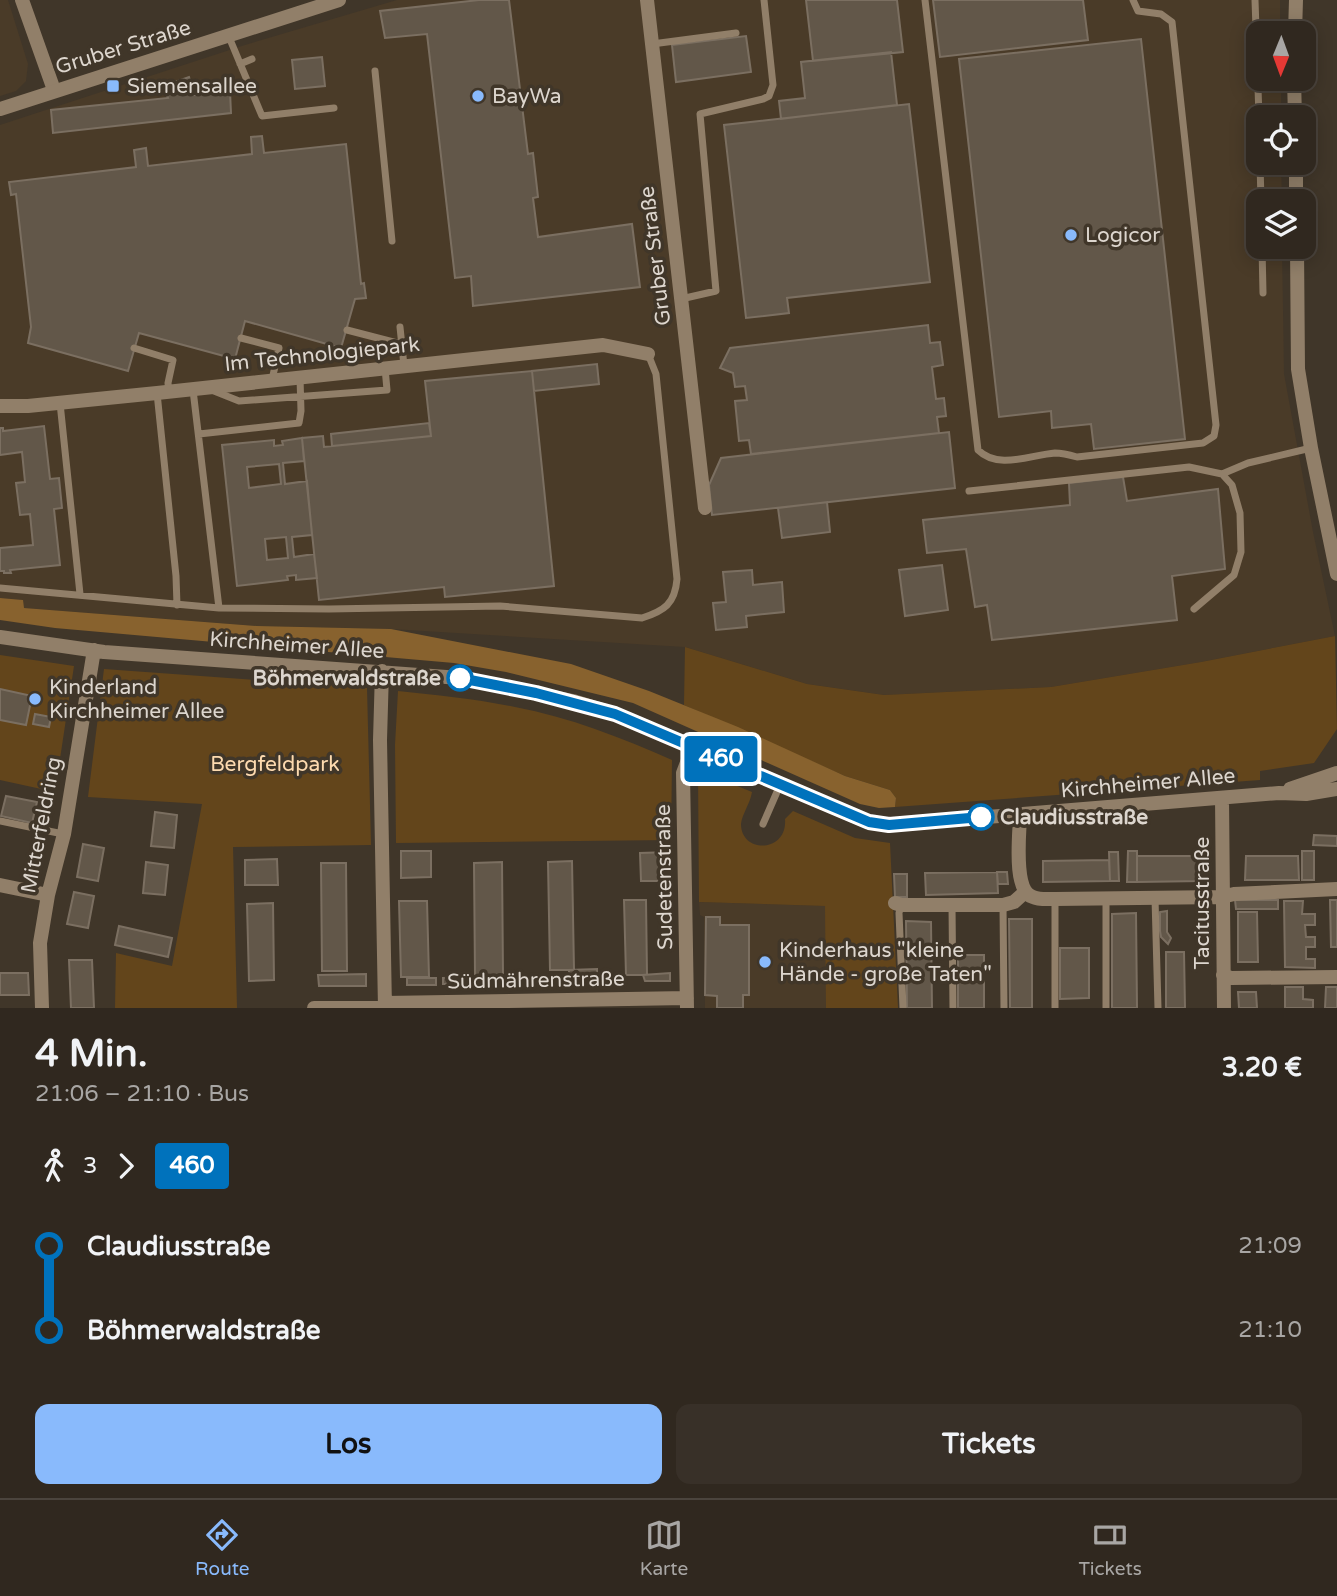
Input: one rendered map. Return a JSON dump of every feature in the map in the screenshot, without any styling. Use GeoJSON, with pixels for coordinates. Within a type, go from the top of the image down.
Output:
{"type":"FeatureCollection","features":[{"type":"Feature","properties":{"kind":"street"},"geometry":{"type":"LineString","coordinates":[[22,0],[54,90]]}},
{"type":"Feature","properties":{"kind":"street","name":"Gruber Straße"},"geometry":{"type":"LineString","coordinates":[[0,109],[229,37],[308,4],[339,0]]}},
{"type":"Feature","properties":{"kind":"street","name":"Gruber Straße"},"geometry":{"type":"LineString","coordinates":[[647,0],[705,508]]}},
{"type":"Feature","properties":{"kind":"street"},"geometry":{"type":"LineString","coordinates":[[1295,21],[1296,0]]}},
{"type":"Feature","properties":{"kind":"street"},"geometry":{"type":"LineString","coordinates":[[1297,259],[1298,369],[1337,574]]}},
{"type":"Feature","properties":{"kind":"street","name":"Im Technologiepark"},"geometry":{"type":"LineString","coordinates":[[0,406],[60,403],[603,345],[648,354]]}},
{"type":"Feature","properties":{"kind":"street","name":"Kirchheimer Allee"},"geometry":{"type":"LineString","coordinates":[[0,637],[93,650],[460,678],[573,701],[615,714],[869,822],[889,825],[1279,793],[1306,794],[1337,789]]}},
{"type":"Feature","properties":{"kind":"street","name":"Mitterfeldring"},"geometry":{"type":"LineString","coordinates":[[42,1008],[40,943],[48,895],[64,834],[93,650]]}},
{"type":"Feature","properties":{"kind":"street"},"geometry":{"type":"LineString","coordinates":[[382,671],[380,740],[385,1005]]}},
{"type":"Feature","properties":{"kind":"street","name":"Sudetenstraße"},"geometry":{"type":"LineString","coordinates":[[687,1003],[683,773],[693,747]]}},
{"type":"Feature","properties":{"kind":"street","name":"Kirchheimer Allee"},"geometry":{"type":"LineString","coordinates":[[1279,793],[1337,773]]}},
{"type":"Feature","properties":{"kind":"street","name":"Tacitusstraße"},"geometry":{"type":"LineString","coordinates":[[1223,798],[1224,1008]]}},
{"type":"Feature","properties":{"kind":"street"},"geometry":{"type":"LineString","coordinates":[[1020,814],[1020,880],[1025,892],[1032,897],[1222,897],[1234,894],[1337,889]]}},
{"type":"Feature","properties":{"kind":"street"},"geometry":{"type":"LineString","coordinates":[[0,885],[48,895]]}},
{"type":"Feature","properties":{"kind":"street"},"geometry":{"type":"LineString","coordinates":[[898,904],[1003,905],[1014,902],[1025,892]]}},
{"type":"Feature","properties":{"kind":"street"},"geometry":{"type":"LineString","coordinates":[[1223,975],[1231,978],[1337,976]]}},
{"type":"Feature","properties":{"kind":"street","name":"Südmährenstraße"},"geometry":{"type":"LineString","coordinates":[[314,1008],[687,1003]]}},
{"type":"Feature","properties":{"kind":"lane"},"geometry":{"type":"LineString","coordinates":[[681,299],[716,291],[699,115],[763,99],[769,96],[774,85],[764,0]]}},
{"type":"Feature","properties":{"kind":"lane"},"geometry":{"type":"LineString","coordinates":[[925,0],[978,450],[985,457],[998,461],[1058,453],[1077,457],[1203,443],[1214,436],[1216,425],[1207,335],[1172,22],[1161,14],[1138,11],[1133,0]]}},
{"type":"Feature","properties":{"kind":"lane"},"geometry":{"type":"LineString","coordinates":[[1255,0],[1259,105]]}},
{"type":"Feature","properties":{"kind":"lane"},"geometry":{"type":"LineString","coordinates":[[651,44],[736,33]]}},
{"type":"Feature","properties":{"kind":"lane"},"geometry":{"type":"LineString","coordinates":[[229,37],[262,116],[334,108]]}},
{"type":"Feature","properties":{"kind":"lane"},"geometry":{"type":"LineString","coordinates":[[240,64],[252,59]]}},
{"type":"Feature","properties":{"kind":"lane"},"geometry":{"type":"LineString","coordinates":[[375,71],[392,241]]}},
{"type":"Feature","properties":{"kind":"lane"},"geometry":{"type":"LineString","coordinates":[[1262,259],[1263,293]]}},
{"type":"Feature","properties":{"kind":"lane"},"geometry":{"type":"LineString","coordinates":[[400,327],[404,366]]}},
{"type":"Feature","properties":{"kind":"lane"},"geometry":{"type":"LineString","coordinates":[[347,330],[401,344]]}},
{"type":"Feature","properties":{"kind":"lane"},"geometry":{"type":"LineString","coordinates":[[241,338],[279,348],[272,380]]}},
{"type":"Feature","properties":{"kind":"lane"},"geometry":{"type":"LineString","coordinates":[[134,348],[173,360],[163,392],[177,605]]}},
{"type":"Feature","properties":{"kind":"lane"},"geometry":{"type":"LineString","coordinates":[[0,588],[219,608],[500,606],[642,618],[660,612],[671,601],[677,579],[656,374],[648,354]]}},
{"type":"Feature","properties":{"kind":"lane"},"geometry":{"type":"LineString","coordinates":[[219,608],[199,434],[199,388],[239,401],[387,390],[385,368]]}},
{"type":"Feature","properties":{"kind":"lane"},"geometry":{"type":"LineString","coordinates":[[199,434],[299,423],[302,397],[300,377]]}},
{"type":"Feature","properties":{"kind":"lane"},"geometry":{"type":"LineString","coordinates":[[60,403],[80,594]]}},
{"type":"Feature","properties":{"kind":"lane"},"geometry":{"type":"LineString","coordinates":[[969,491],[1189,467],[1222,474],[1248,463],[1311,447]]}},
{"type":"Feature","properties":{"kind":"lane"},"geometry":{"type":"LineString","coordinates":[[1194,609],[1234,575],[1241,552],[1240,513],[1232,485],[1222,474]]}},
{"type":"Feature","properties":{"kind":"lane"},"geometry":{"type":"LineString","coordinates":[[764,824],[780,785]]}},
{"type":"Feature","properties":{"kind":"lane"},"geometry":{"type":"LineString","coordinates":[[0,821],[64,834]]}},
{"type":"Feature","properties":{"kind":"lane"},"geometry":{"type":"LineString","coordinates":[[1155,898],[1158,1008]]}},
{"type":"Feature","properties":{"kind":"lane"},"geometry":{"type":"LineString","coordinates":[[1055,899],[1055,1008]]}},
{"type":"Feature","properties":{"kind":"lane"},"geometry":{"type":"LineString","coordinates":[[1106,899],[1106,1008]]}},
{"type":"Feature","properties":{"kind":"lane"},"geometry":{"type":"LineString","coordinates":[[898,904],[902,1008]]}},
{"type":"Feature","properties":{"kind":"lane"},"geometry":{"type":"LineString","coordinates":[[952,905],[953,1008]]}},
{"type":"Feature","properties":{"kind":"lane"},"geometry":{"type":"LineString","coordinates":[[1003,905],[1004,1008]]}},
{"type":"Feature","properties":{"kind":"shaded area"},"geometry":{"type":"Polygon","coordinates":[[[0,0],[8,0],[28,64],[26,81],[16,91],[0,96],[0,0]]]}},
{"type":"Feature","properties":{"kind":"shaded area"},"geometry":{"type":"Polygon","coordinates":[[[397,0],[1280,0],[1280,21],[1246,21],[1246,91],[1281,91],[1281,105],[1246,105],[1246,175],[1281,175],[1282,189],[1246,189],[1246,259],[1282,259],[1284,374],[1335,636],[1051,687],[884,695],[807,684],[685,647],[391,629],[257,626],[23,608],[23,600],[0,598],[0,125],[245,45],[397,0]]]}},
{"type":"Feature","properties":{"kind":"shaded area"},"geometry":{"type":"Polygon","coordinates":[[[0,598],[23,600],[24,608],[257,626],[391,629],[571,664],[649,691],[738,727],[845,776],[890,790],[896,798],[895,807],[879,808],[860,804],[633,703],[506,672],[454,663],[55,628],[0,620],[0,598]]]}},
{"type":"Feature","properties":{"kind":"shaded area","name":"Kinderhaus \"kleine Hände - große Taten\""},"geometry":{"type":"Polygon","coordinates":[[[699,902],[826,906],[826,1008],[705,1008],[704,917],[700,915],[699,902]]]}},
{"type":"Feature","properties":{"kind":"green space"},"geometry":{"type":"Polygon","coordinates":[[[1335,636],[1337,729],[1314,763],[1260,771],[1260,780],[895,807],[896,798],[890,790],[845,776],[684,705],[685,647],[807,684],[884,695],[1051,687],[1335,636]]]}},
{"type":"Feature","properties":{"kind":"green space","name":"Kinderland Kirchheimer Allee"},"geometry":{"type":"Polygon","coordinates":[[[0,655],[74,666],[55,792],[0,780],[0,655]]]}},
{"type":"Feature","properties":{"kind":"green space","name":"Bergfeldpark"},"geometry":{"type":"Polygon","coordinates":[[[104,669],[367,688],[371,845],[233,847],[237,1008],[115,1008],[116,953],[172,966],[202,804],[88,797],[104,669]]]}},
{"type":"Feature","properties":{"kind":"green space","name":"Bergfeldpark"},"geometry":{"type":"Polygon","coordinates":[[[398,691],[471,699],[555,716],[672,760],[671,840],[396,843],[395,745],[398,691]]]}},
{"type":"Feature","properties":{"kind":"green space"},"geometry":{"type":"Polygon","coordinates":[[[698,770],[752,792],[741,824],[748,841],[756,845],[764,846],[779,838],[784,830],[785,819],[793,811],[855,838],[890,843],[898,1008],[826,1008],[825,906],[699,902],[698,770]]]}},
{"type":"Feature","properties":{"kind":"building","name":"BayWa"},"geometry":{"type":"Polygon","coordinates":[[[479,0],[509,0],[528,154],[533,153],[538,197],[533,198],[538,237],[632,224],[640,287],[473,306],[471,276],[455,278],[427,34],[385,38],[380,11],[479,0]]]}},
{"type":"Feature","properties":{"kind":"building"},"geometry":{"type":"Polygon","coordinates":[[[806,0],[897,0],[903,52],[813,61],[806,0]]]}},
{"type":"Feature","properties":{"kind":"building"},"geometry":{"type":"Polygon","coordinates":[[[933,0],[1083,0],[1088,40],[940,57],[933,0]]]}},
{"type":"Feature","properties":{"kind":"building"},"geometry":{"type":"Polygon","coordinates":[[[746,36],[751,72],[676,82],[672,45],[746,36]]]}},
{"type":"Feature","properties":{"kind":"building","name":"Logicor"},"geometry":{"type":"Polygon","coordinates":[[[1141,39],[1185,439],[1094,449],[1091,424],[1052,428],[1051,411],[999,417],[959,59],[1141,39]]]}},
{"type":"Feature","properties":{"kind":"building"},"geometry":{"type":"Polygon","coordinates":[[[891,52],[897,105],[781,119],[779,101],[805,98],[801,62],[891,52]]]}},
{"type":"Feature","properties":{"kind":"building"},"geometry":{"type":"Polygon","coordinates":[[[322,57],[325,86],[295,89],[292,60],[322,57]]]}},
{"type":"Feature","properties":{"kind":"building"},"geometry":{"type":"Polygon","coordinates":[[[189,77],[195,95],[230,91],[231,113],[53,133],[51,110],[168,98],[163,86],[189,77]]]}},
{"type":"Feature","properties":{"kind":"building"},"geometry":{"type":"Polygon","coordinates":[[[909,104],[930,282],[787,298],[789,313],[746,318],[724,125],[909,104]]]}},
{"type":"Feature","properties":{"kind":"building"},"geometry":{"type":"Polygon","coordinates":[[[262,136],[264,153],[346,144],[361,284],[364,283],[366,298],[355,299],[341,348],[245,321],[235,359],[139,333],[128,371],[28,343],[31,327],[16,194],[11,195],[9,182],[136,167],[134,150],[146,148],[148,166],[252,154],[251,137],[262,136]]]}},
{"type":"Feature","properties":{"kind":"building"},"geometry":{"type":"Polygon","coordinates":[[[928,325],[930,343],[940,342],[943,365],[932,367],[936,399],[944,398],[946,416],[937,417],[939,433],[751,454],[749,440],[739,441],[735,401],[747,400],[745,386],[735,387],[733,373],[720,368],[730,348],[928,325]]]}},
{"type":"Feature","properties":{"kind":"building"},"geometry":{"type":"Polygon","coordinates":[[[597,364],[599,384],[534,391],[532,371],[597,364]]]}},
{"type":"Feature","properties":{"kind":"building"},"geometry":{"type":"Polygon","coordinates":[[[532,371],[554,586],[445,597],[444,587],[319,600],[302,438],[323,436],[324,447],[431,436],[425,381],[532,371]]]}},
{"type":"Feature","properties":{"kind":"building"},"geometry":{"type":"Polygon","coordinates":[[[429,423],[431,436],[332,446],[331,434],[429,423]]]}},
{"type":"Feature","properties":{"kind":"building"},"geometry":{"type":"Polygon","coordinates":[[[44,426],[50,479],[59,478],[62,508],[54,509],[60,565],[10,570],[11,573],[4,573],[0,571],[0,548],[33,545],[30,514],[20,515],[16,483],[25,482],[22,452],[0,455],[0,428],[3,428],[3,431],[44,426]]]}},
{"type":"Feature","properties":{"kind":"building"},"geometry":{"type":"Polygon","coordinates":[[[949,432],[955,488],[712,515],[709,485],[721,458],[949,432]]]}},
{"type":"Feature","properties":{"kind":"building"},"geometry":{"type":"Polygon","coordinates":[[[302,438],[304,461],[283,463],[285,484],[307,481],[312,535],[292,537],[294,557],[314,554],[317,578],[296,580],[296,575],[287,576],[288,580],[237,586],[222,445],[274,440],[274,446],[283,445],[282,441],[302,438]],[[279,464],[247,467],[249,488],[281,484],[279,464]],[[286,537],[265,539],[267,560],[288,558],[286,537]]]}},
{"type":"Feature","properties":{"kind":"building"},"geometry":{"type":"Polygon","coordinates":[[[1123,477],[1127,501],[1218,489],[1225,569],[1172,576],[1177,620],[992,640],[987,605],[975,607],[966,549],[927,553],[923,520],[1070,505],[1069,483],[1123,477]]]}},
{"type":"Feature","properties":{"kind":"building"},"geometry":{"type":"Polygon","coordinates":[[[827,502],[830,532],[782,538],[778,508],[827,502]]]}},
{"type":"Feature","properties":{"kind":"building"},"geometry":{"type":"Polygon","coordinates":[[[942,565],[948,610],[905,616],[899,570],[942,565]]]}},
{"type":"Feature","properties":{"kind":"building"},"geometry":{"type":"Polygon","coordinates":[[[752,570],[753,585],[782,582],[784,612],[746,616],[747,627],[716,630],[713,603],[726,602],[723,572],[752,570]]]}},
{"type":"Feature","properties":{"kind":"building"},"geometry":{"type":"Polygon","coordinates":[[[0,689],[32,696],[26,725],[0,720],[0,689]]]}},
{"type":"Feature","properties":{"kind":"building"},"geometry":{"type":"Polygon","coordinates":[[[35,714],[51,717],[49,727],[33,724],[35,714]]]}},
{"type":"Feature","properties":{"kind":"building"},"geometry":{"type":"Polygon","coordinates":[[[6,796],[37,802],[32,823],[1,816],[6,796]]]}},
{"type":"Feature","properties":{"kind":"building"},"geometry":{"type":"Polygon","coordinates":[[[155,812],[177,815],[174,848],[151,846],[155,812]]]}},
{"type":"Feature","properties":{"kind":"building"},"geometry":{"type":"Polygon","coordinates":[[[1314,835],[1337,836],[1337,846],[1313,845],[1314,835]]]}},
{"type":"Feature","properties":{"kind":"building"},"geometry":{"type":"Polygon","coordinates":[[[83,844],[104,848],[98,881],[77,877],[83,844]]]}},
{"type":"Feature","properties":{"kind":"building"},"geometry":{"type":"Polygon","coordinates":[[[401,851],[431,851],[431,877],[401,878],[401,851]]]}},
{"type":"Feature","properties":{"kind":"building"},"geometry":{"type":"Polygon","coordinates":[[[1128,851],[1137,851],[1137,882],[1127,882],[1128,851]]]}},
{"type":"Feature","properties":{"kind":"building"},"geometry":{"type":"Polygon","coordinates":[[[1302,851],[1314,851],[1314,880],[1302,880],[1302,851]]]}},
{"type":"Feature","properties":{"kind":"building"},"geometry":{"type":"Polygon","coordinates":[[[670,852],[670,881],[641,881],[640,853],[670,852]]]}},
{"type":"Feature","properties":{"kind":"building"},"geometry":{"type":"Polygon","coordinates":[[[1109,852],[1118,852],[1119,881],[1110,881],[1109,852]]]}},
{"type":"Feature","properties":{"kind":"building"},"geometry":{"type":"Polygon","coordinates":[[[1137,856],[1202,856],[1202,881],[1137,882],[1137,856]]]}},
{"type":"Feature","properties":{"kind":"building"},"geometry":{"type":"Polygon","coordinates":[[[1246,856],[1298,856],[1299,880],[1245,880],[1246,856]]]}},
{"type":"Feature","properties":{"kind":"building"},"geometry":{"type":"Polygon","coordinates":[[[277,859],[278,885],[245,885],[245,860],[277,859]]]}},
{"type":"Feature","properties":{"kind":"building"},"geometry":{"type":"Polygon","coordinates":[[[1109,860],[1110,881],[1043,882],[1043,861],[1109,860]]]}},
{"type":"Feature","properties":{"kind":"building"},"geometry":{"type":"Polygon","coordinates":[[[572,861],[574,970],[550,970],[548,862],[572,861]]]}},
{"type":"Feature","properties":{"kind":"building"},"geometry":{"type":"Polygon","coordinates":[[[146,862],[168,865],[165,895],[143,893],[146,862]]]}},
{"type":"Feature","properties":{"kind":"building"},"geometry":{"type":"Polygon","coordinates":[[[502,862],[503,975],[475,975],[474,863],[502,862]]]}},
{"type":"Feature","properties":{"kind":"building"},"geometry":{"type":"Polygon","coordinates":[[[321,863],[346,863],[347,971],[322,971],[321,863]]]}},
{"type":"Feature","properties":{"kind":"building"},"geometry":{"type":"Polygon","coordinates":[[[997,872],[998,893],[926,895],[925,873],[997,872]]]}},
{"type":"Feature","properties":{"kind":"building"},"geometry":{"type":"Polygon","coordinates":[[[997,872],[1007,872],[1008,884],[998,884],[997,872]]]}},
{"type":"Feature","properties":{"kind":"building"},"geometry":{"type":"Polygon","coordinates":[[[894,874],[907,874],[907,897],[895,897],[894,874]]]}},
{"type":"Feature","properties":{"kind":"building"},"geometry":{"type":"Polygon","coordinates":[[[74,892],[94,896],[88,928],[67,924],[74,892]]]}},
{"type":"Feature","properties":{"kind":"building"},"geometry":{"type":"Polygon","coordinates":[[[624,900],[646,900],[647,975],[626,975],[624,900]]]}},
{"type":"Feature","properties":{"kind":"building"},"geometry":{"type":"Polygon","coordinates":[[[1235,900],[1278,900],[1278,909],[1236,909],[1235,900]]]}},
{"type":"Feature","properties":{"kind":"building"},"geometry":{"type":"Polygon","coordinates":[[[1330,900],[1337,900],[1337,947],[1331,947],[1330,900]]]}},
{"type":"Feature","properties":{"kind":"building"},"geometry":{"type":"Polygon","coordinates":[[[399,901],[427,901],[429,977],[401,977],[399,901]]]}},
{"type":"Feature","properties":{"kind":"building"},"geometry":{"type":"Polygon","coordinates":[[[1284,901],[1303,901],[1302,914],[1315,914],[1315,925],[1305,925],[1306,937],[1315,937],[1315,947],[1306,947],[1306,959],[1315,959],[1315,968],[1285,967],[1284,901]]]}},
{"type":"Feature","properties":{"kind":"building"},"geometry":{"type":"Polygon","coordinates":[[[273,903],[274,980],[249,981],[247,904],[273,903]]]}},
{"type":"Feature","properties":{"kind":"building"},"geometry":{"type":"Polygon","coordinates":[[[1167,911],[1167,932],[1171,938],[1168,944],[1161,937],[1160,931],[1160,912],[1167,911]]]}},
{"type":"Feature","properties":{"kind":"building"},"geometry":{"type":"Polygon","coordinates":[[[1238,912],[1257,912],[1258,962],[1238,962],[1238,912]]]}},
{"type":"Feature","properties":{"kind":"building"},"geometry":{"type":"Polygon","coordinates":[[[1136,913],[1137,1008],[1112,1008],[1112,914],[1136,913]]]}},
{"type":"Feature","properties":{"kind":"building"},"geometry":{"type":"Polygon","coordinates":[[[706,917],[720,917],[720,925],[749,925],[749,995],[743,995],[743,1008],[717,1008],[717,996],[705,995],[706,917]]]}},
{"type":"Feature","properties":{"kind":"building"},"geometry":{"type":"Polygon","coordinates":[[[1009,919],[1032,919],[1032,1008],[1010,1008],[1009,919]]]}},
{"type":"Feature","properties":{"kind":"building"},"geometry":{"type":"Polygon","coordinates":[[[906,921],[931,922],[932,1008],[907,1008],[906,921]]]}},
{"type":"Feature","properties":{"kind":"building"},"geometry":{"type":"Polygon","coordinates":[[[119,926],[172,938],[168,957],[115,945],[119,926]]]}},
{"type":"Feature","properties":{"kind":"building"},"geometry":{"type":"Polygon","coordinates":[[[1060,948],[1089,948],[1089,998],[1060,999],[1060,948]]]}},
{"type":"Feature","properties":{"kind":"building"},"geometry":{"type":"Polygon","coordinates":[[[1166,952],[1184,952],[1185,1008],[1166,1008],[1166,952]]]}},
{"type":"Feature","properties":{"kind":"building"},"geometry":{"type":"Polygon","coordinates":[[[958,955],[984,955],[984,1008],[958,1008],[958,955]]]}},
{"type":"Feature","properties":{"kind":"building"},"geometry":{"type":"Polygon","coordinates":[[[69,960],[92,960],[94,1008],[71,1008],[69,960]]]}},
{"type":"Feature","properties":{"kind":"building"},"geometry":{"type":"Polygon","coordinates":[[[597,969],[597,982],[569,983],[569,970],[597,969]]]}},
{"type":"Feature","properties":{"kind":"building"},"geometry":{"type":"Polygon","coordinates":[[[0,973],[28,973],[29,995],[0,995],[0,973]]]}},
{"type":"Feature","properties":{"kind":"building"},"geometry":{"type":"Polygon","coordinates":[[[670,973],[670,981],[645,981],[643,975],[670,973]]]}},
{"type":"Feature","properties":{"kind":"building"},"geometry":{"type":"Polygon","coordinates":[[[366,974],[366,986],[319,986],[318,975],[366,974]]]}},
{"type":"Feature","properties":{"kind":"building"},"geometry":{"type":"Polygon","coordinates":[[[482,977],[482,984],[443,984],[443,978],[482,977]]]}},
{"type":"Feature","properties":{"kind":"building"},"geometry":{"type":"Polygon","coordinates":[[[407,978],[436,978],[436,985],[407,985],[407,978]]]}},
{"type":"Feature","properties":{"kind":"building"},"geometry":{"type":"Polygon","coordinates":[[[1285,987],[1303,987],[1303,999],[1313,1000],[1313,1008],[1285,1008],[1285,987]]]}},
{"type":"Feature","properties":{"kind":"building"},"geometry":{"type":"Polygon","coordinates":[[[1326,987],[1337,987],[1337,1008],[1325,1008],[1326,987]]]}},
{"type":"Feature","properties":{"kind":"building"},"geometry":{"type":"Polygon","coordinates":[[[1238,992],[1256,992],[1257,1008],[1239,1008],[1238,992]]]}},
{"type":"Feature","properties":{"kind":"bus line","name":"460"},"geometry":{"type":"LineString","coordinates":[[460,678],[573,701],[615,714],[869,822],[889,825],[981,817]]}},
{"type":"Feature","properties":{"kind":"place","name":"Siemensallee"},"geometry":{"type":"Point","coordinates":[113,86]}},
{"type":"Feature","properties":{"kind":"place","name":"BayWa"},"geometry":{"type":"Point","coordinates":[478,96]}},
{"type":"Feature","properties":{"kind":"place","name":"Logicor"},"geometry":{"type":"Point","coordinates":[1071,235]}},
{"type":"Feature","properties":{"kind":"place","name":"Böhmerwaldstraße"},"geometry":{"type":"Point","coordinates":[460,678]}},
{"type":"Feature","properties":{"kind":"place","name":"Kinderland Kirchheimer Allee"},"geometry":{"type":"Point","coordinates":[35,699]}},
{"type":"Feature","properties":{"kind":"place","name":"Claudiusstraße"},"geometry":{"type":"Point","coordinates":[981,817]}},
{"type":"Feature","properties":{"kind":"place","name":"Kinderhaus \"kleine Hände - große Taten\""},"geometry":{"type":"Point","coordinates":[765,962]}}]}
